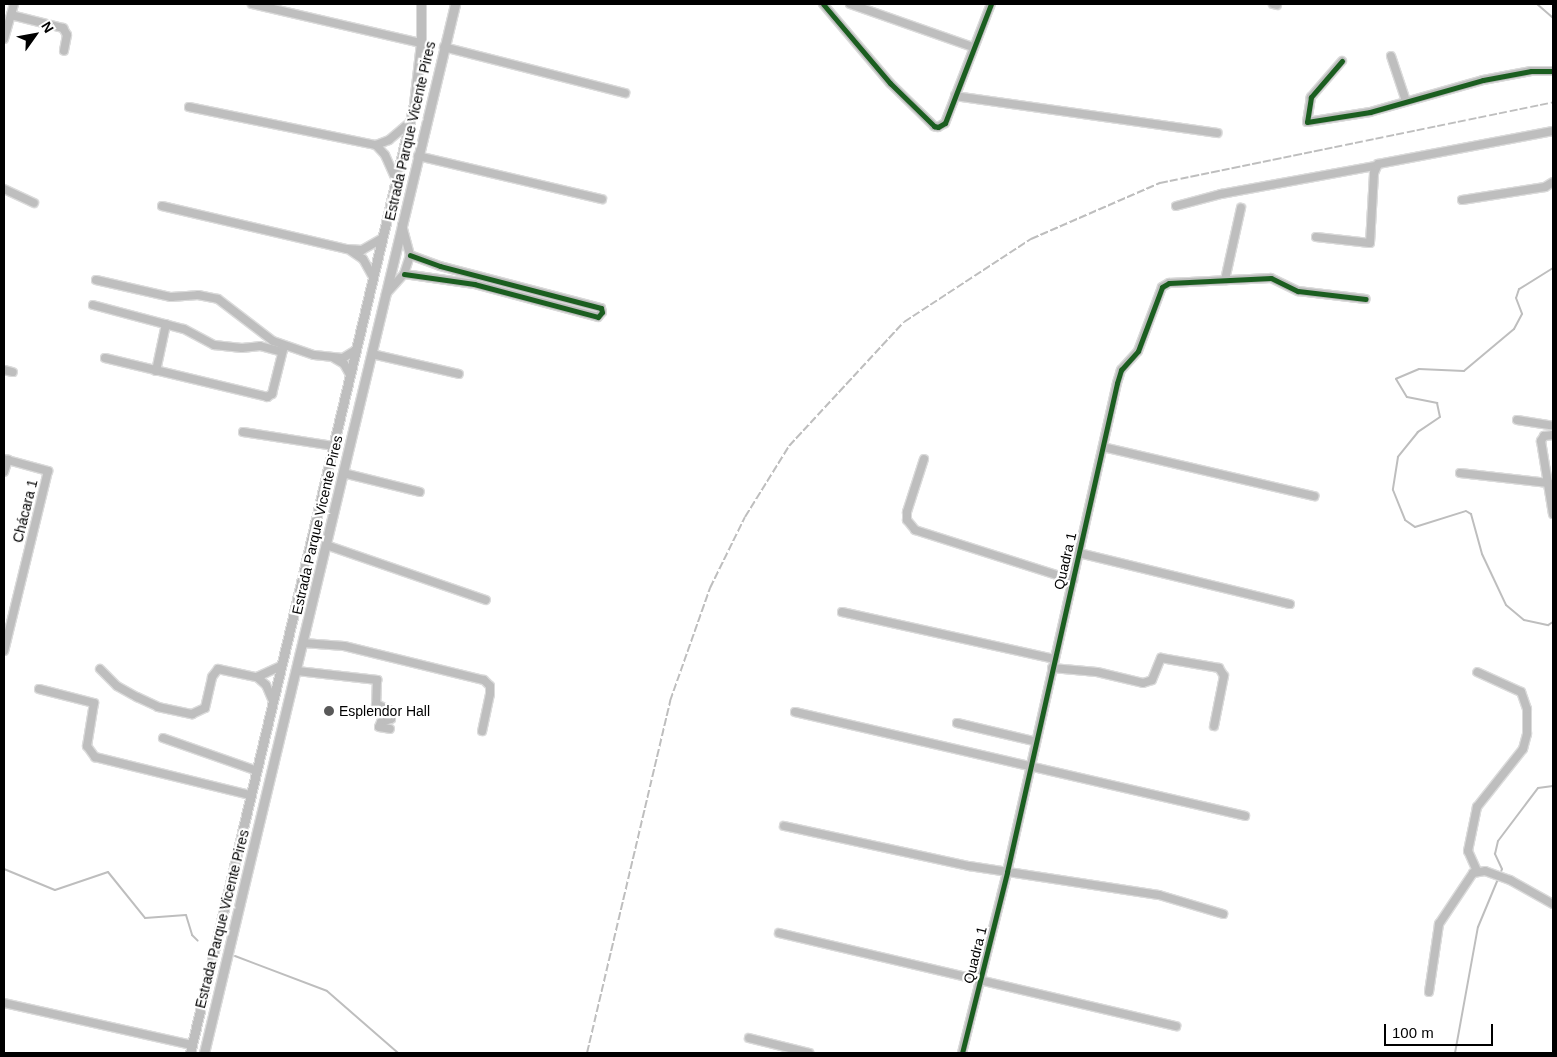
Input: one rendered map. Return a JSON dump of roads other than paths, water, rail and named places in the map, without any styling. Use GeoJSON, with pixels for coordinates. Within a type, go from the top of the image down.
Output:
{"type":"FeatureCollection","features":[{"type":"Feature","properties":{"kind":"main road","name":"Estrada Parque Vicente Pires"},"geometry":{"type":"LineString","coordinates":[[191,1049],[418,81],[421,4]]}},
{"type":"Feature","properties":{"kind":"main road","name":"Estrada Parque Vicente Pires"},"geometry":{"type":"LineString","coordinates":[[204,1053],[297,671],[455,4]]}},
{"type":"Feature","properties":{"kind":"main road"},"geometry":{"type":"LineString","coordinates":[[329,461],[344,468]]}},
{"type":"Feature","properties":{"kind":"main road"},"geometry":{"type":"LineString","coordinates":[[325,480],[340,483]]}},
{"type":"Feature","properties":{"kind":"street"},"geometry":{"type":"LineString","coordinates":[[4,39],[14,4]]}},
{"type":"Feature","properties":{"kind":"street"},"geometry":{"type":"LineString","coordinates":[[252,4],[421,42]]}},
{"type":"Feature","properties":{"kind":"street"},"geometry":{"type":"LineString","coordinates":[[850,4],[973,46]]}},
{"type":"Feature","properties":{"kind":"street"},"geometry":{"type":"LineString","coordinates":[[828,5],[890,83],[934,126],[940,127],[945,123],[973,46],[991,4]]}},
{"type":"Feature","properties":{"kind":"street"},"geometry":{"type":"LineString","coordinates":[[10,15],[63,28],[67,35],[64,51]]}},
{"type":"Feature","properties":{"kind":"street"},"geometry":{"type":"LineString","coordinates":[[444,47],[625,93]]}},
{"type":"Feature","properties":{"kind":"street"},"geometry":{"type":"LineString","coordinates":[[1390,56],[1406,101]]}},
{"type":"Feature","properties":{"kind":"street"},"geometry":{"type":"LineString","coordinates":[[1342,61],[1311,96],[1307,122],[1370,112],[1483,80],[1531,71],[1553,70]]}},
{"type":"Feature","properties":{"kind":"street"},"geometry":{"type":"LineString","coordinates":[[955,96],[1217,133]]}},
{"type":"Feature","properties":{"kind":"street"},"geometry":{"type":"LineString","coordinates":[[189,107],[376,145],[389,140],[408,124]]}},
{"type":"Feature","properties":{"kind":"street"},"geometry":{"type":"LineString","coordinates":[[1176,206],[1221,194],[1553,131]]}},
{"type":"Feature","properties":{"kind":"street"},"geometry":{"type":"LineString","coordinates":[[376,145],[385,155],[395,177]]}},
{"type":"Feature","properties":{"kind":"street"},"geometry":{"type":"LineString","coordinates":[[418,156],[602,199]]}},
{"type":"Feature","properties":{"kind":"street"},"geometry":{"type":"LineString","coordinates":[[1316,237],[1370,243],[1375,166]]}},
{"type":"Feature","properties":{"kind":"street"},"geometry":{"type":"LineString","coordinates":[[1462,200],[1545,187],[1553,182]]}},
{"type":"Feature","properties":{"kind":"street"},"geometry":{"type":"LineString","coordinates":[[4,189],[34,203]]}},
{"type":"Feature","properties":{"kind":"street"},"geometry":{"type":"LineString","coordinates":[[162,206],[347,249],[362,250],[381,239]]}},
{"type":"Feature","properties":{"kind":"street"},"geometry":{"type":"LineString","coordinates":[[1226,280],[1241,208]]}},
{"type":"Feature","properties":{"kind":"street"},"geometry":{"type":"LineString","coordinates":[[386,294],[404,274],[410,255],[402,223]]}},
{"type":"Feature","properties":{"kind":"street"},"geometry":{"type":"LineString","coordinates":[[347,249],[363,259],[372,275]]}},
{"type":"Feature","properties":{"kind":"street"},"geometry":{"type":"LineString","coordinates":[[410,255],[475,280],[601,308],[602,312],[598,317],[528,293]]}},
{"type":"Feature","properties":{"kind":"street"},"geometry":{"type":"LineString","coordinates":[[438,277],[440,266]]}},
{"type":"Feature","properties":{"kind":"street"},"geometry":{"type":"LineString","coordinates":[[404,274],[475,280]]}},
{"type":"Feature","properties":{"kind":"street","name":"Quadra 1"},"geometry":{"type":"LineString","coordinates":[[962,1053],[1007,872],[1034,741],[1119,376],[1138,351],[1162,287],[1169,282],[1276,279],[1298,291],[1366,300]]}},
{"type":"Feature","properties":{"kind":"street"},"geometry":{"type":"LineString","coordinates":[[96,280],[171,297],[198,295],[218,299],[283,349]]}},
{"type":"Feature","properties":{"kind":"street"},"geometry":{"type":"LineString","coordinates":[[93,305],[194,332],[214,345],[242,348],[260,346],[334,358],[348,357],[354,351]]}},
{"type":"Feature","properties":{"kind":"street"},"geometry":{"type":"LineString","coordinates":[[156,371],[166,324]]}},
{"type":"Feature","properties":{"kind":"street"},"geometry":{"type":"LineString","coordinates":[[105,358],[267,397],[272,394],[283,349]]}},
{"type":"Feature","properties":{"kind":"street"},"geometry":{"type":"LineString","coordinates":[[372,354],[459,374]]}},
{"type":"Feature","properties":{"kind":"street"},"geometry":{"type":"LineString","coordinates":[[334,358],[344,364],[350,375]]}},
{"type":"Feature","properties":{"kind":"street"},"geometry":{"type":"LineString","coordinates":[[4,370],[13,372]]}},
{"type":"Feature","properties":{"kind":"street"},"geometry":{"type":"LineString","coordinates":[[1517,420],[1553,426]]}},
{"type":"Feature","properties":{"kind":"street"},"geometry":{"type":"LineString","coordinates":[[243,432],[333,446]]}},
{"type":"Feature","properties":{"kind":"street"},"geometry":{"type":"LineString","coordinates":[[1553,436],[1540,438],[1553,514]]}},
{"type":"Feature","properties":{"kind":"street"},"geometry":{"type":"LineString","coordinates":[[1103,447],[1314,496]]}},
{"type":"Feature","properties":{"kind":"street"},"geometry":{"type":"LineString","coordinates":[[924,459],[907,512],[907,520],[916,530],[1073,580]]}},
{"type":"Feature","properties":{"kind":"street"},"geometry":{"type":"LineString","coordinates":[[4,472],[6,460]]}},
{"type":"Feature","properties":{"kind":"street","name":"Chácara 1"},"geometry":{"type":"LineString","coordinates":[[4,650],[48,470],[43,467],[6,460]]}},
{"type":"Feature","properties":{"kind":"street"},"geometry":{"type":"LineString","coordinates":[[344,468],[420,492]]}},
{"type":"Feature","properties":{"kind":"street"},"geometry":{"type":"LineString","coordinates":[[1460,473],[1548,483]]}},
{"type":"Feature","properties":{"kind":"street"},"geometry":{"type":"LineString","coordinates":[[326,545],[486,600]]}},
{"type":"Feature","properties":{"kind":"street"},"geometry":{"type":"LineString","coordinates":[[1079,553],[1290,604]]}},
{"type":"Feature","properties":{"kind":"street"},"geometry":{"type":"LineString","coordinates":[[842,612],[1054,659]]}},
{"type":"Feature","properties":{"kind":"street"},"geometry":{"type":"LineString","coordinates":[[303,643],[344,646],[484,680],[490,686],[490,694],[482,731]]}},
{"type":"Feature","properties":{"kind":"street"},"geometry":{"type":"LineString","coordinates":[[1052,668],[1097,672],[1143,683],[1152,680],[1161,658],[1219,668],[1224,676],[1214,726]]}},
{"type":"Feature","properties":{"kind":"street"},"geometry":{"type":"LineString","coordinates":[[256,677],[281,666]]}},
{"type":"Feature","properties":{"kind":"street"},"geometry":{"type":"LineString","coordinates":[[100,668],[117,686],[137,697],[158,707],[192,714],[205,708],[212,677],[218,669],[256,677],[266,685],[272,699]]}},
{"type":"Feature","properties":{"kind":"street"},"geometry":{"type":"LineString","coordinates":[[297,671],[377,680],[376,704],[389,710],[391,719],[380,722],[379,727],[390,729]]}},
{"type":"Feature","properties":{"kind":"street"},"geometry":{"type":"LineString","coordinates":[[1477,672],[1523,694],[1527,726],[1523,749],[1477,807],[1468,851],[1481,871],[1504,878],[1553,904]]}},
{"type":"Feature","properties":{"kind":"street"},"geometry":{"type":"LineString","coordinates":[[40,689],[94,703],[87,746],[95,757],[250,795]]}},
{"type":"Feature","properties":{"kind":"street"},"geometry":{"type":"LineString","coordinates":[[796,712],[1245,816]]}},
{"type":"Feature","properties":{"kind":"street"},"geometry":{"type":"LineString","coordinates":[[957,723],[1034,741]]}},
{"type":"Feature","properties":{"kind":"street"},"geometry":{"type":"LineString","coordinates":[[163,738],[257,771]]}},
{"type":"Feature","properties":{"kind":"street"},"geometry":{"type":"LineString","coordinates":[[784,826],[1007,872],[1159,894],[1224,914]]}},
{"type":"Feature","properties":{"kind":"street"},"geometry":{"type":"LineString","coordinates":[[1429,992],[1439,924],[1466,879],[1481,871]]}},
{"type":"Feature","properties":{"kind":"street"},"geometry":{"type":"LineString","coordinates":[[779,933],[1176,1026]]}},
{"type":"Feature","properties":{"kind":"street"},"geometry":{"type":"LineString","coordinates":[[4,1003],[191,1049]]}},
{"type":"Feature","properties":{"kind":"street"},"geometry":{"type":"LineString","coordinates":[[749,1038],[809,1053]]}},
{"type":"Feature","properties":{"kind":"waterway"},"geometry":{"type":"LineString","coordinates":[[1537,4],[1553,18]]}},
{"type":"Feature","properties":{"kind":"waterway"},"geometry":{"type":"LineString","coordinates":[[1553,268],[1519,289],[1516,298],[1522,314],[1514,329],[1464,371],[1419,369],[1396,379],[1407,397],[1437,403],[1440,417],[1418,432],[1398,457],[1393,490],[1405,520],[1415,527],[1466,511],[1471,514],[1482,554],[1506,605],[1524,620],[1548,625],[1553,622]]}},
{"type":"Feature","properties":{"kind":"waterway"},"geometry":{"type":"LineString","coordinates":[[1500,875],[1502,869],[1495,854],[1498,841],[1538,788],[1553,786]]}},
{"type":"Feature","properties":{"kind":"waterway"},"geometry":{"type":"LineString","coordinates":[[4,869],[55,890],[108,872],[145,918],[186,915],[192,935],[198,941]]}},
{"type":"Feature","properties":{"kind":"waterway"},"geometry":{"type":"LineString","coordinates":[[1455,1053],[1478,927],[1498,879]]}},
{"type":"Feature","properties":{"kind":"waterway"},"geometry":{"type":"LineString","coordinates":[[235,956],[327,991],[398,1053]]}},
{"type":"Feature","properties":{"kind":"railway"},"geometry":{"type":"LineString","coordinates":[[587,1053],[670,701],[710,588],[745,517],[789,446],[904,322],[1031,239],[1160,183],[1553,102]]}},
{"type":"Feature","properties":{"kind":"place","name":"Esplendor Hall"},"geometry":{"type":"Point","coordinates":[329,711]}}]}
